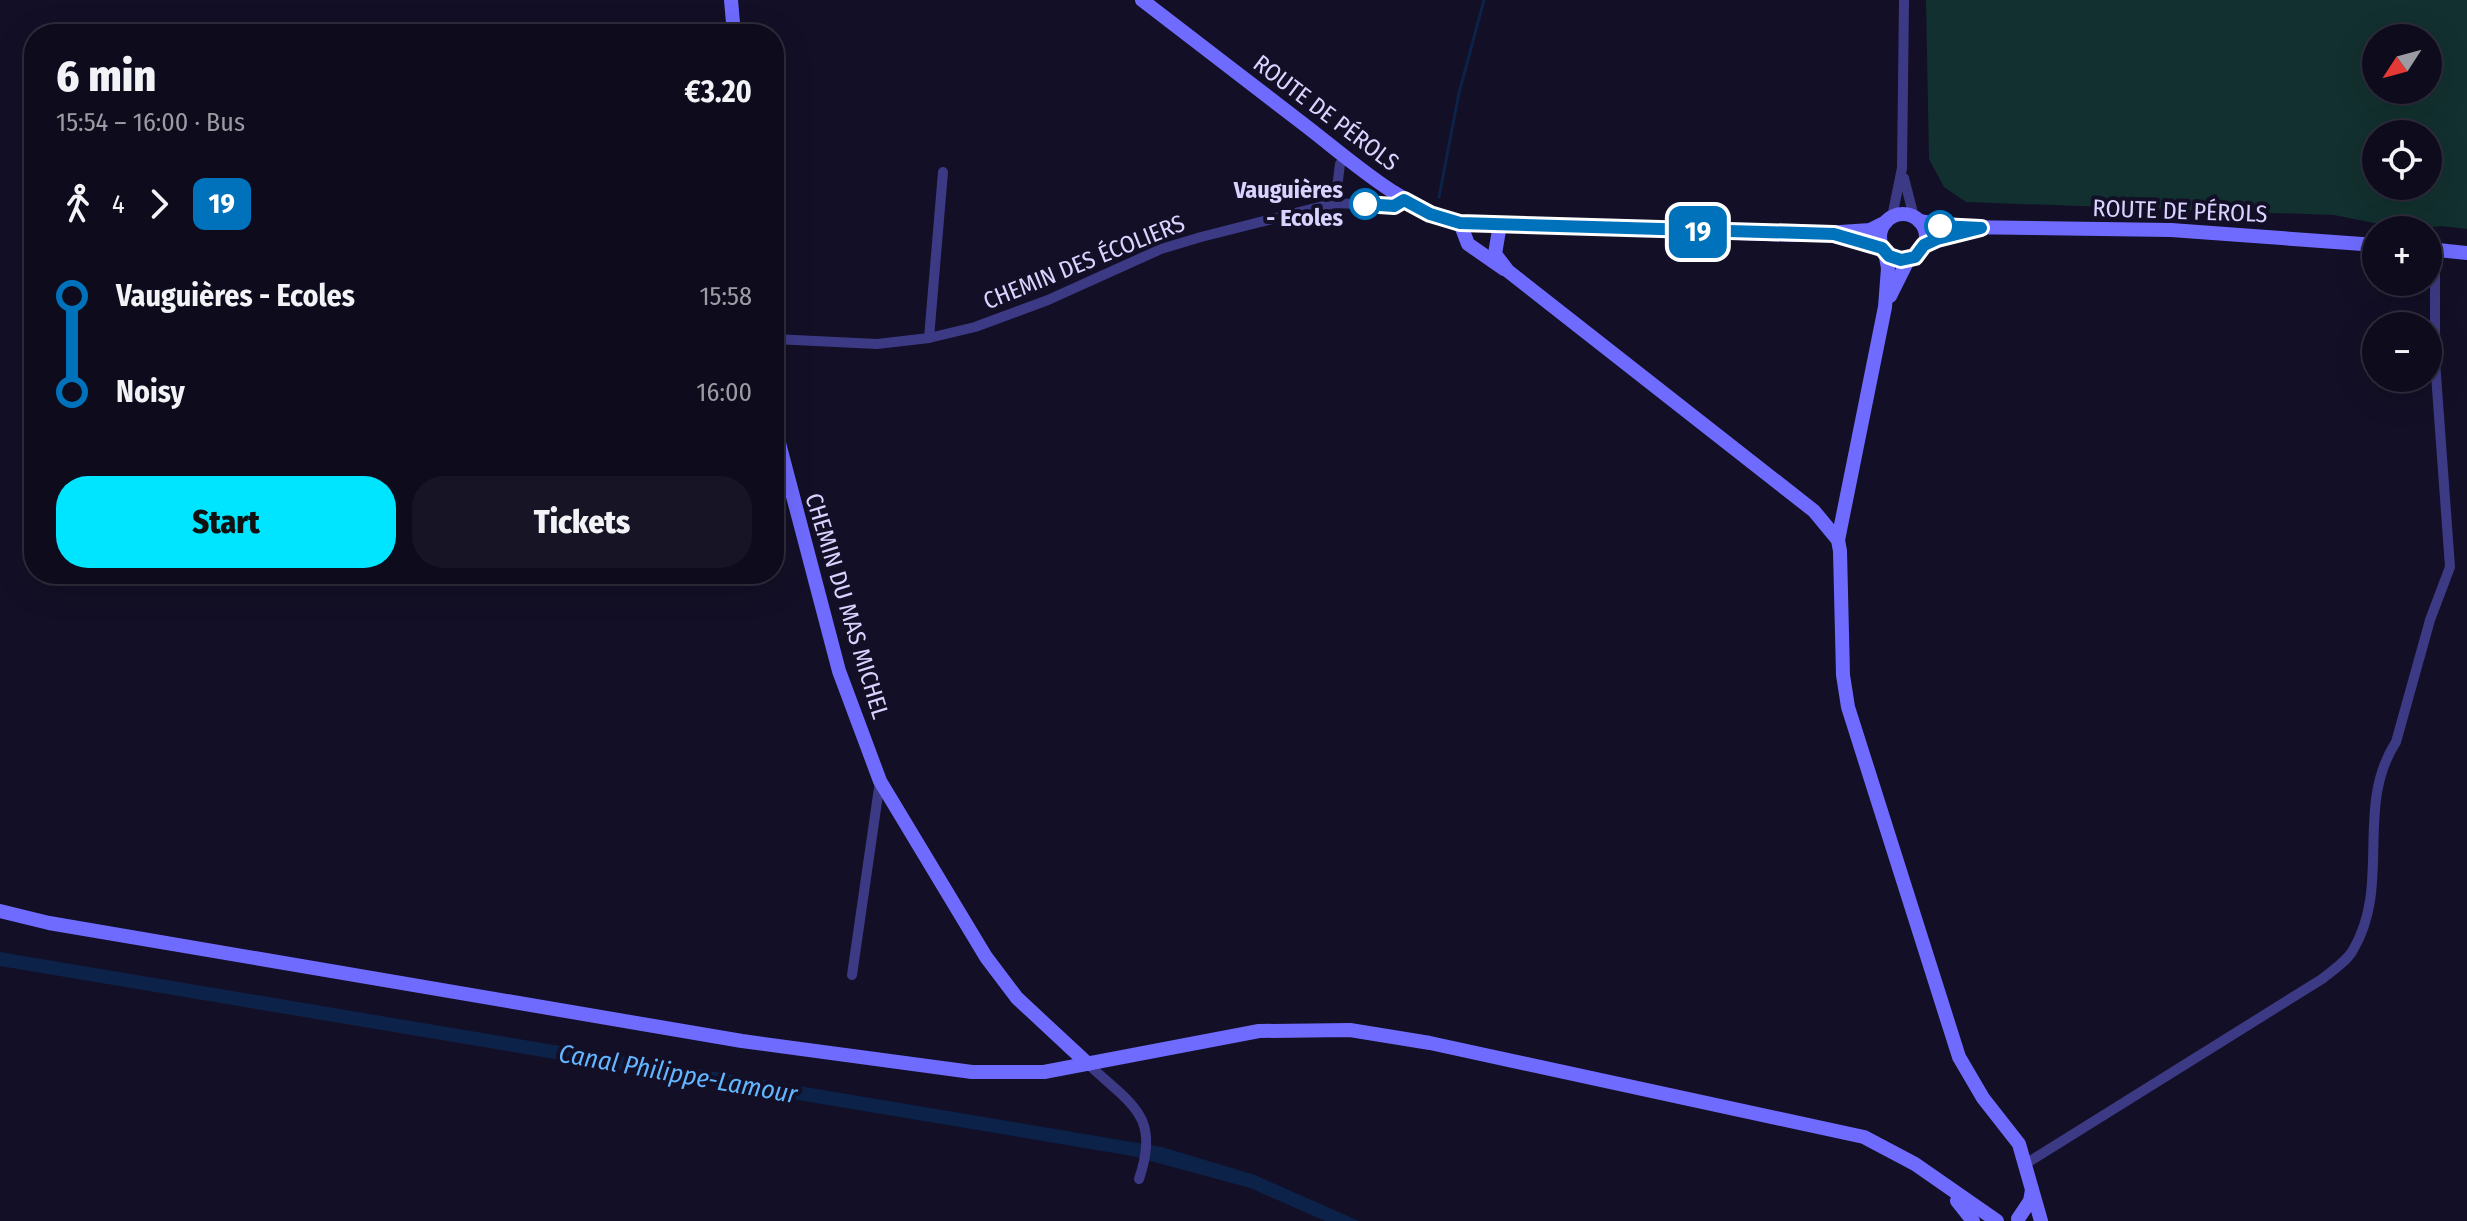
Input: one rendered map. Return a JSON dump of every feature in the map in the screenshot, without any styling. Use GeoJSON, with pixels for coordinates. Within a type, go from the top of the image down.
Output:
{"type":"FeatureCollection","features":[{"type":"Feature","properties":{"kind":"street"},"geometry":{"type":"LineString","coordinates":[[731,0],[733,24]]}},
{"type":"Feature","properties":{"kind":"street","name":"ROUTE DE PÉROLS"},"geometry":{"type":"LineString","coordinates":[[1142,0],[1404,200],[1430,214],[1460,223],[1834,234],[1870,230],[1889,219]]}},
{"type":"Feature","properties":{"kind":"street"},"geometry":{"type":"LineString","coordinates":[[1904,0],[1902,168],[1889,219],[1880,234],[1888,268],[1885,307],[1838,540],[1848,707],[1959,1057],[1983,1098],[2019,1144],[2027,1163],[2041,1221]]}},
{"type":"Feature","properties":{"kind":"street"},"geometry":{"type":"LineString","coordinates":[[1335,203],[1340,164],[1346,157]]}},
{"type":"Feature","properties":{"kind":"street"},"geometry":{"type":"LineString","coordinates":[[1885,307],[1908,260],[1924,245],[1925,232],[1916,219],[1902,168]]}},
{"type":"Feature","properties":{"kind":"street"},"geometry":{"type":"LineString","coordinates":[[929,338],[943,172]]}},
{"type":"Feature","properties":{"kind":"street","name":"CHEMIN DES ÉCOLIERS"},"geometry":{"type":"LineString","coordinates":[[784,339],[877,344],[929,338],[975,327],[1048,300],[1161,249],[1335,203],[1394,206],[1404,200]]}},
{"type":"Feature","properties":{"kind":"street"},"geometry":{"type":"LineString","coordinates":[[1889,219],[1916,219]]}},
{"type":"Feature","properties":{"kind":"street","name":"ROUTE DE PÉROLS"},"geometry":{"type":"LineString","coordinates":[[1916,219],[1981,228],[2171,230],[2362,244]]}},
{"type":"Feature","properties":{"kind":"street"},"geometry":{"type":"LineString","coordinates":[[1460,223],[1468,244],[1508,271],[1814,511],[1838,540]]}},
{"type":"Feature","properties":{"kind":"street"},"geometry":{"type":"LineString","coordinates":[[1500,224],[1495,254],[1508,271]]}},
{"type":"Feature","properties":{"kind":"street","name":"ROUTE DE PÉROLS"},"geometry":{"type":"LineString","coordinates":[[1924,245],[1981,228]]}},
{"type":"Feature","properties":{"kind":"street","name":"ROUTE DE PÉROLS"},"geometry":{"type":"LineString","coordinates":[[1834,234],[1884,250]]}},
{"type":"Feature","properties":{"kind":"street"},"geometry":{"type":"LineString","coordinates":[[1884,250],[1895,259],[1908,260]]}},
{"type":"Feature","properties":{"kind":"street"},"geometry":{"type":"LineString","coordinates":[[2442,250],[2467,253]]}},
{"type":"Feature","properties":{"kind":"street"},"geometry":{"type":"LineString","coordinates":[[2027,1163],[2322,979],[2352,953],[2375,884],[2372,825],[2376,791],[2387,756],[2396,742],[2430,620],[2450,567],[2433,296]]}},
{"type":"Feature","properties":{"kind":"street","name":"CHEMIN DU MAS MICHEL"},"geometry":{"type":"LineString","coordinates":[[784,462],[839,671],[880,781],[986,957],[1017,998],[1088,1064]]}},
{"type":"Feature","properties":{"kind":"street"},"geometry":{"type":"LineString","coordinates":[[852,975],[880,781]]}},
{"type":"Feature","properties":{"kind":"street"},"geometry":{"type":"LineString","coordinates":[[0,911],[49,923],[742,1041],[927,1068],[1016,1074],[1088,1064],[1259,1031],[1350,1030],[1430,1043],[1833,1128],[1889,1148],[1997,1221]]}},
{"type":"Feature","properties":{"kind":"street"},"geometry":{"type":"LineString","coordinates":[[1088,1064],[1137,1112],[1147,1127],[1149,1140],[1139,1179]]}},
{"type":"Feature","properties":{"kind":"street"},"geometry":{"type":"LineString","coordinates":[[1940,1183],[1973,1221]]}},
{"type":"Feature","properties":{"kind":"street"},"geometry":{"type":"LineString","coordinates":[[2019,1220],[2030,1201],[2033,1186]]}},
{"type":"Feature","properties":{"kind":"green space"},"geometry":{"type":"Polygon","coordinates":[[[1926,0],[2467,0],[2467,229],[2442,226],[2442,216],[2362,216],[2362,221],[2334,215],[1966,202],[1944,187],[1929,159],[1926,0]]]}},
{"type":"Feature","properties":{"kind":"water","name":"Canal Philippe-Lamour"},"geometry":{"type":"Polygon","coordinates":[[[0,952],[1162,1147],[1255,1175],[1359,1221],[1325,1221],[1250,1188],[1132,1156],[0,966],[0,952]]]}},
{"type":"Feature","properties":{"kind":"waterway"},"geometry":{"type":"LineString","coordinates":[[1439,197],[1459,93],[1484,0]]}},
{"type":"Feature","properties":{"kind":"bus line","name":"19"},"geometry":{"type":"LineString","coordinates":[[1365,204],[1394,206],[1404,200],[1430,214],[1460,223],[1834,234],[1882,248],[1889,256],[1901,260],[1915,257],[1924,245],[1937,239],[1981,228],[1940,226]]}},
{"type":"Feature","properties":{"kind":"place","name":"Vauguières - Ecoles"},"geometry":{"type":"Point","coordinates":[1365,204]}}]}
